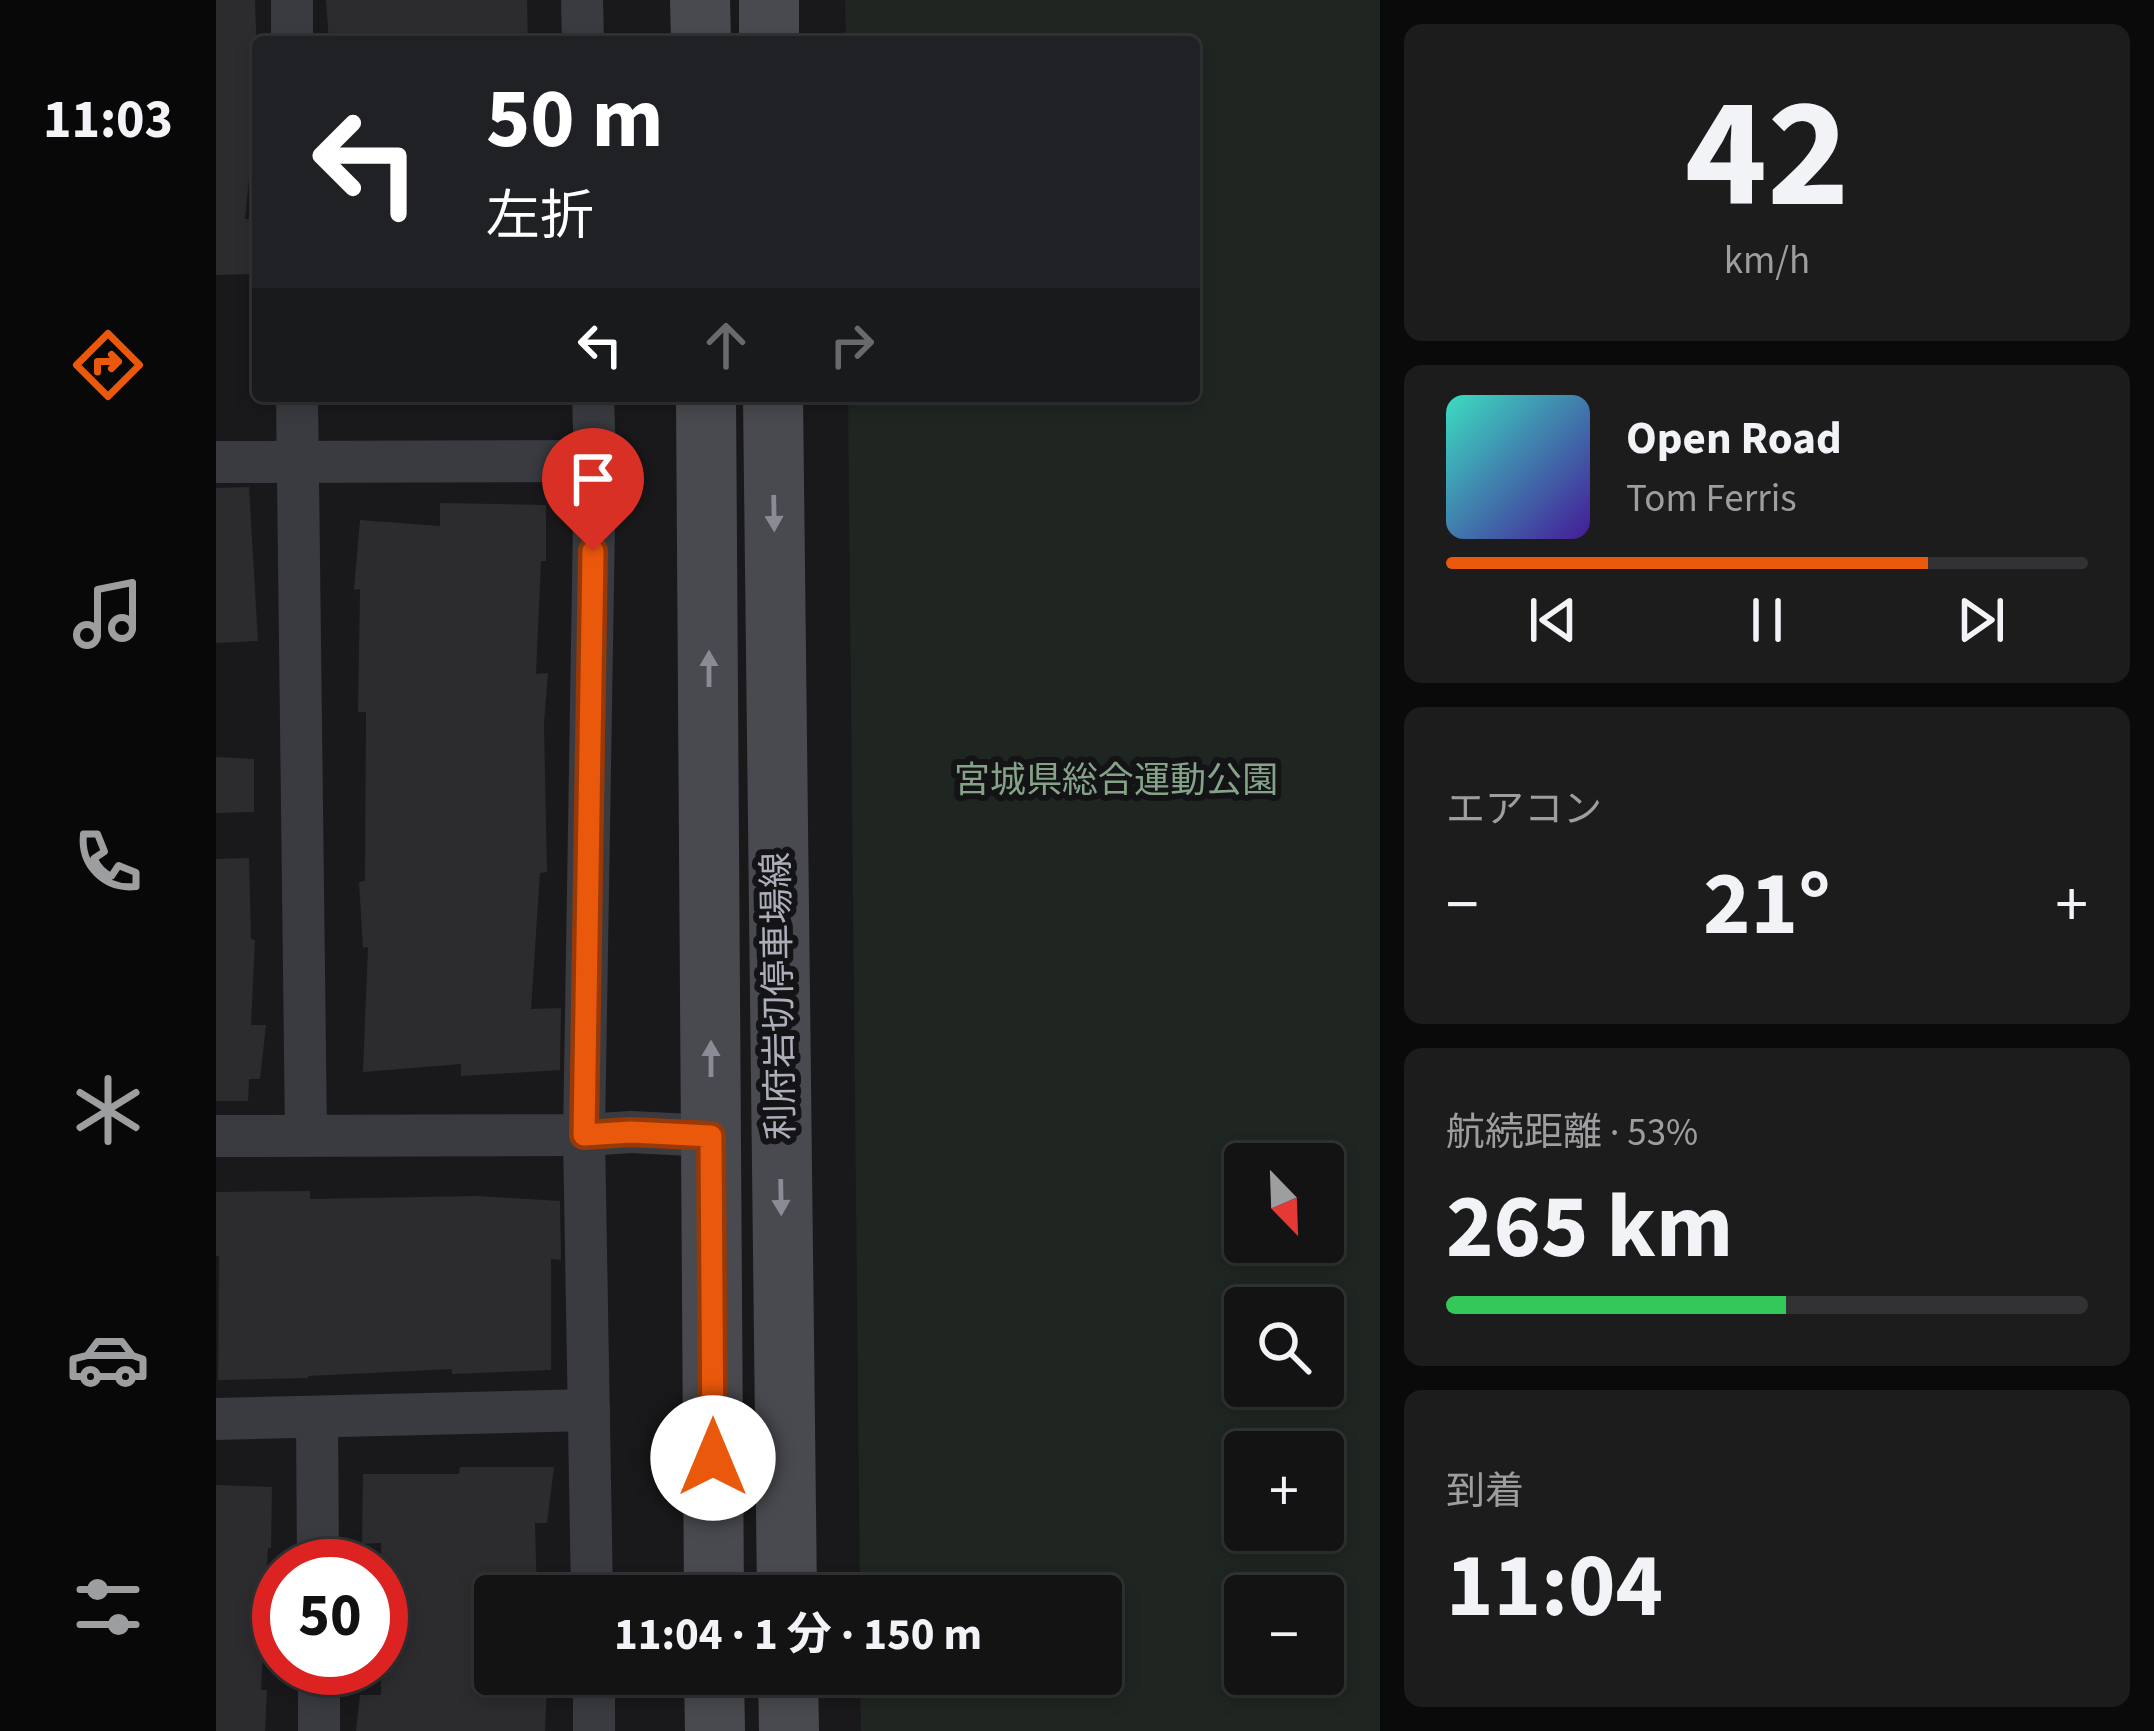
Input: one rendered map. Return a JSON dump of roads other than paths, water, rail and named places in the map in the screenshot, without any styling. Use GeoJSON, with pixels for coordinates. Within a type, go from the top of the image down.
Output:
{"type":"FeatureCollection","features":[{"type":"Feature","properties":{"kind":"main road"},"geometry":{"type":"LineString","coordinates":[[700,0],[701,36]]}},
{"type":"Feature","properties":{"kind":"main road"},"geometry":{"type":"LineString","coordinates":[[769,0],[769,36]]}},
{"type":"Feature","properties":{"kind":"main road","name":"利府岩切停車場線"},"geometry":{"type":"LineString","coordinates":[[706,402],[714,1575]]}},
{"type":"Feature","properties":{"kind":"main road","name":"利府岩切停車場線"},"geometry":{"type":"LineString","coordinates":[[773,402],[787,1575]]}},
{"type":"Feature","properties":{"kind":"main road"},"geometry":{"type":"LineString","coordinates":[[714,1695],[715,1731]]}},
{"type":"Feature","properties":{"kind":"main road"},"geometry":{"type":"LineString","coordinates":[[788,1695],[789,1731]]}},
{"type":"Feature","properties":{"kind":"street"},"geometry":{"type":"LineString","coordinates":[[292,0],[292,36]]}},
{"type":"Feature","properties":{"kind":"street"},"geometry":{"type":"LineString","coordinates":[[582,0],[583,36]]}},
{"type":"Feature","properties":{"kind":"street"},"geometry":{"type":"LineString","coordinates":[[297,402],[306,1135]]}},
{"type":"Feature","properties":{"kind":"street"},"geometry":{"type":"LineString","coordinates":[[592,1575],[584,1135],[593,402]]}},
{"type":"Feature","properties":{"kind":"street"},"geometry":{"type":"LineString","coordinates":[[216,462],[595,461]]}},
{"type":"Feature","properties":{"kind":"street"},"geometry":{"type":"LineString","coordinates":[[216,1136],[631,1132],[711,1136]]}},
{"type":"Feature","properties":{"kind":"street"},"geometry":{"type":"LineString","coordinates":[[216,1419],[589,1410]]}},
{"type":"Feature","properties":{"kind":"street"},"geometry":{"type":"LineString","coordinates":[[316,1417],[318,1539]]}},
{"type":"Feature","properties":{"kind":"street"},"geometry":{"type":"LineString","coordinates":[[319,1695],[319,1731]]}},
{"type":"Feature","properties":{"kind":"street"},"geometry":{"type":"LineString","coordinates":[[594,1695],[595,1731]]}},
{"type":"Feature","properties":{"kind":"park label","name":"宮城県総合運動公園"},"geometry":{"type":"Point","coordinates":[1116,780]}}]}
